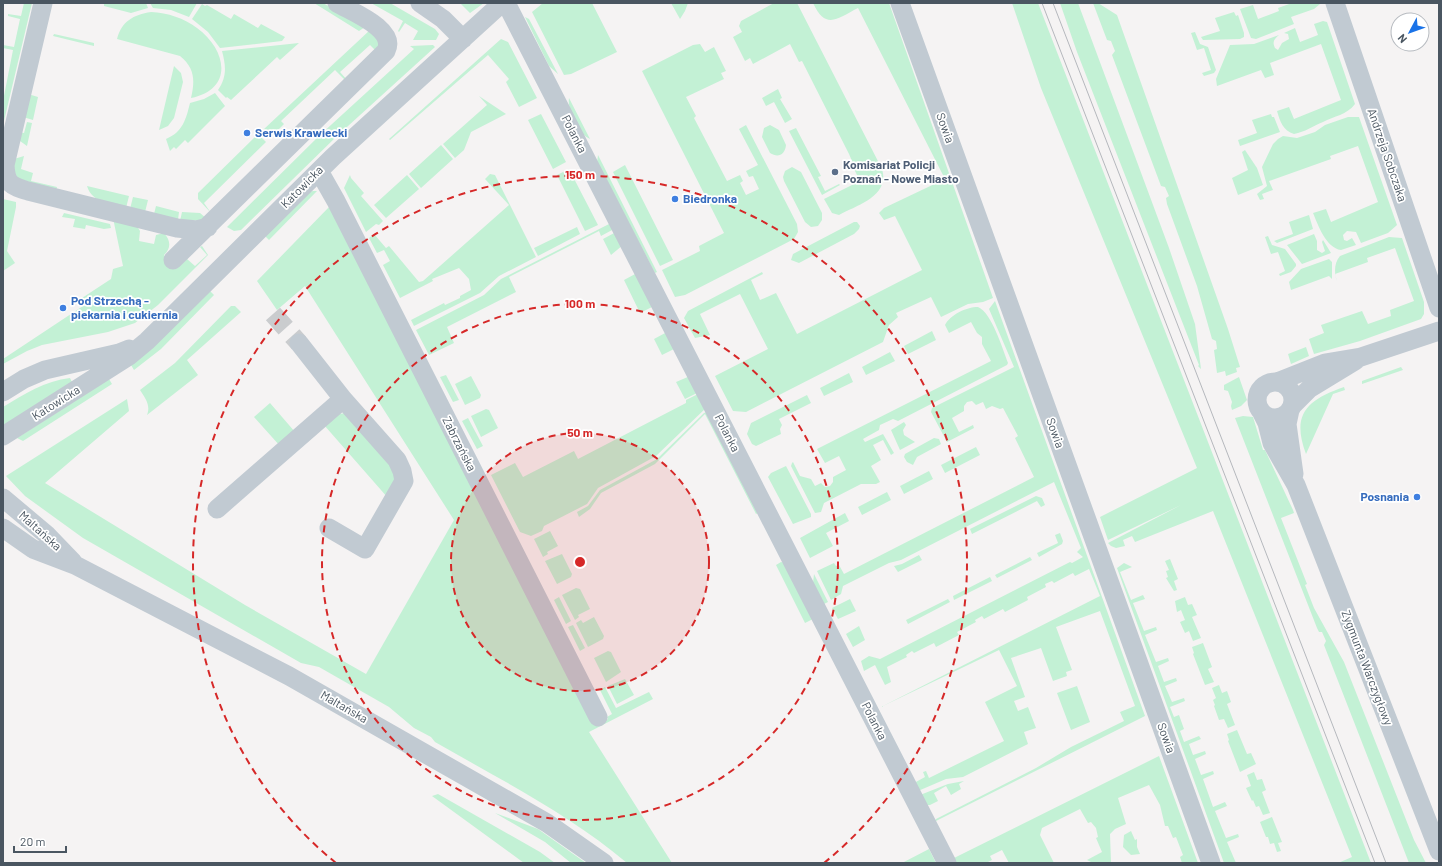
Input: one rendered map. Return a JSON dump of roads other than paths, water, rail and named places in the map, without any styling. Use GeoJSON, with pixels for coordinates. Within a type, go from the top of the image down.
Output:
{"type":"FeatureCollection","features":[{"type":"Feature","properties":{"kind":"street"},"geometry":{"type":"LineString","coordinates":[[43,3],[5,165],[5,174],[9,182],[15,188],[177,228],[197,230],[208,227]]}},
{"type":"Feature","properties":{"kind":"street"},"geometry":{"type":"LineString","coordinates":[[173,260],[386,51],[388,47],[386,34],[374,24],[337,3]]}},
{"type":"Feature","properties":{"kind":"street","name":"Katowicka"},"geometry":{"type":"LineString","coordinates":[[3,436],[129,356],[147,341],[319,171],[502,3]]}},
{"type":"Feature","properties":{"kind":"street","name":"Polanka"},"geometry":{"type":"LineString","coordinates":[[506,3],[947,863]]}},
{"type":"Feature","properties":{"kind":"street","name":"Sowia"},"geometry":{"type":"LineString","coordinates":[[900,3],[1211,863]]}},
{"type":"Feature","properties":{"kind":"street","name":"Andrzeja Sobczaka"},"geometry":{"type":"LineString","coordinates":[[1334,3],[1439,308]]}},
{"type":"Feature","properties":{"kind":"street"},"geometry":{"type":"LineString","coordinates":[[429,5],[463,39]]}},
{"type":"Feature","properties":{"kind":"street","name":"Zabrzańska"},"geometry":{"type":"LineString","coordinates":[[319,171],[336,201],[598,718]]}},
{"type":"Feature","properties":{"kind":"street"},"geometry":{"type":"LineString","coordinates":[[1361,357],[1309,389],[1279,418],[1270,418],[1262,413],[1256,401],[1258,392],[1264,385],[1278,382],[1324,363],[1361,357],[1439,331]]}},
{"type":"Feature","properties":{"kind":"street","name":"Katowicka"},"geometry":{"type":"LineString","coordinates":[[3,392],[24,379],[45,370],[119,353],[147,341]]}},
{"type":"Feature","properties":{"kind":"street"},"geometry":{"type":"LineString","coordinates":[[299,343],[343,399],[397,460],[402,471],[404,481],[365,549],[329,528]]}},
{"type":"Feature","properties":{"kind":"street"},"geometry":{"type":"LineString","coordinates":[[1278,382],[1289,388],[1293,397],[1291,408]]}},
{"type":"Feature","properties":{"kind":"street"},"geometry":{"type":"LineString","coordinates":[[217,509],[343,399]]}},
{"type":"Feature","properties":{"kind":"street","name":"Zygmunta Warczygłowy"},"geometry":{"type":"LineString","coordinates":[[1291,408],[1287,424],[1296,485]]}},
{"type":"Feature","properties":{"kind":"street","name":"Zygmunta Warczygłowy"},"geometry":{"type":"LineString","coordinates":[[1262,413],[1267,423],[1272,443],[1296,485],[1439,851]]}},
{"type":"Feature","properties":{"kind":"street","name":"Maltańska"},"geometry":{"type":"LineString","coordinates":[[3,498],[47,535],[75,565]]}},
{"type":"Feature","properties":{"kind":"street","name":"Maltańska"},"geometry":{"type":"LineString","coordinates":[[3,528],[33,549],[75,565],[289,676],[547,823],[604,863]]}},
{"type":"Feature","properties":{"kind":"tunnel"},"geometry":{"type":"LineString","coordinates":[[273,314],[299,343]]}},
{"type":"Feature","properties":{"kind":"tram line"},"geometry":{"type":"LineString","coordinates":[[1042,3],[1375,863]]}},
{"type":"Feature","properties":{"kind":"tram line"},"geometry":{"type":"LineString","coordinates":[[1053,3],[1386,863]]}},
{"type":"Feature","properties":{"kind":"place","name":"Serwis Krawiecki"},"geometry":{"type":"Point","coordinates":[247,133]}},
{"type":"Feature","properties":{"kind":"place","name":"Komisariat Policji Poznań - Nowe Miasto"},"geometry":{"type":"Point","coordinates":[835,172]}},
{"type":"Feature","properties":{"kind":"place","name":"Biedronka"},"geometry":{"type":"Point","coordinates":[675,199]}},
{"type":"Feature","properties":{"kind":"place","name":"Pod Strzechą - piekarnia i cukiernia"},"geometry":{"type":"Point","coordinates":[63,308]}},
{"type":"Feature","properties":{"kind":"place","name":"Posnania"},"geometry":{"type":"Point","coordinates":[1417,497]}}]}
